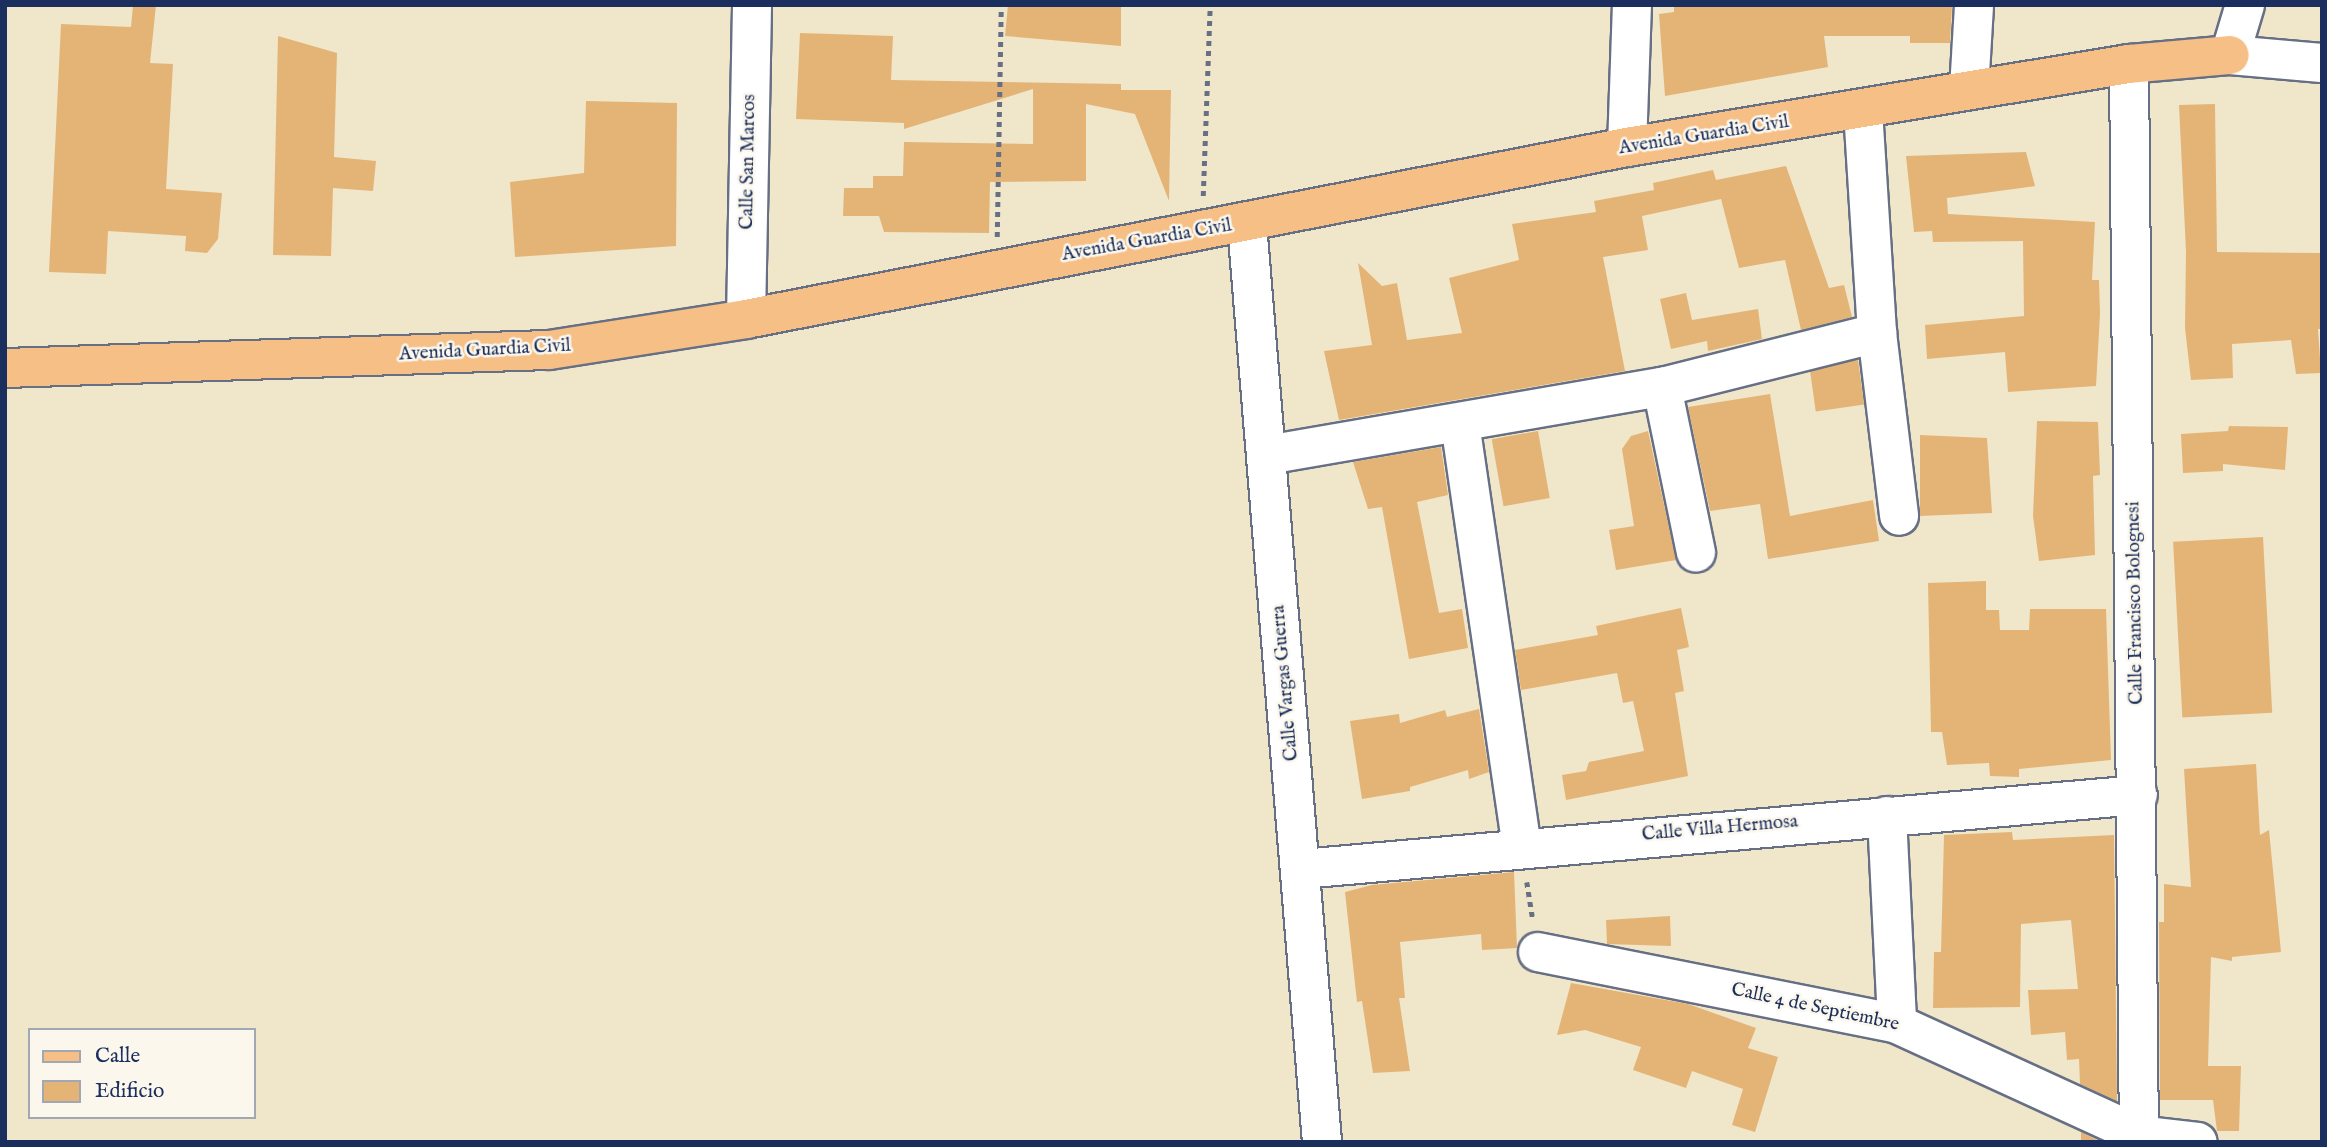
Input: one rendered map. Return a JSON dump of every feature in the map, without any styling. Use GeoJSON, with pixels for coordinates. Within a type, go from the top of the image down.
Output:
{"type":"FeatureCollection","features":[{"type":"Feature","properties":{"kind":"main road","name":"Avenida Guardia Civil"},"geometry":{"type":"LineString","coordinates":[[5,368],[549,350],[746,319],[1202,229],[1247,224],[1627,147],[2129,64],[2230,55]]}},
{"type":"Feature","properties":{"kind":"street","name":"Calle San Marcos"},"geometry":{"type":"LineString","coordinates":[[746,319],[752,5]]}},
{"type":"Feature","properties":{"kind":"street"},"geometry":{"type":"LineString","coordinates":[[1627,147],[1632,5]]}},
{"type":"Feature","properties":{"kind":"street"},"geometry":{"type":"LineString","coordinates":[[1969,90],[1974,5]]}},
{"type":"Feature","properties":{"kind":"street"},"geometry":{"type":"LineString","coordinates":[[2245,5],[2230,55],[2322,63]]}},
{"type":"Feature","properties":{"kind":"street","name":"Calle Francisco Bolognesi"},"geometry":{"type":"LineString","coordinates":[[2129,64],[2138,795],[2139,1138]]}},
{"type":"Feature","properties":{"kind":"street"},"geometry":{"type":"LineString","coordinates":[[1863,110],[1877,333],[1899,516]]}},
{"type":"Feature","properties":{"kind":"street","name":"Calle Vargas Guerra"},"geometry":{"type":"LineString","coordinates":[[1247,224],[1302,869],[1322,1142]]}},
{"type":"Feature","properties":{"kind":"street"},"geometry":{"type":"LineString","coordinates":[[1267,455],[1662,387],[1877,333]]}},
{"type":"Feature","properties":{"kind":"street"},"geometry":{"type":"LineString","coordinates":[[1662,387],[1696,553]]}},
{"type":"Feature","properties":{"kind":"street"},"geometry":{"type":"LineString","coordinates":[[1460,423],[1522,846]]}},
{"type":"Feature","properties":{"kind":"street","name":"Calle Villa Hermosa"},"geometry":{"type":"LineString","coordinates":[[1302,869],[1522,846],[2138,795]]}},
{"type":"Feature","properties":{"kind":"street"},"geometry":{"type":"LineString","coordinates":[[1886,816],[1897,1024]]}},
{"type":"Feature","properties":{"kind":"street","name":"Calle 4 de Septiembre"},"geometry":{"type":"LineString","coordinates":[[1538,952],[1897,1024],[2139,1138],[2197,1142]]}},
{"type":"Feature","properties":{"kind":"path"},"geometry":{"type":"LineString","coordinates":[[996,269],[1001,5]]}},
{"type":"Feature","properties":{"kind":"path"},"geometry":{"type":"LineString","coordinates":[[1202,229],[1210,5]]}},
{"type":"Feature","properties":{"kind":"path"},"geometry":{"type":"LineString","coordinates":[[1522,846],[1538,952]]}},
{"type":"Feature","properties":{"kind":"building"},"geometry":{"type":"Polygon","coordinates":[[[133,5],[156,5],[150,63],[173,64],[166,189],[222,193],[218,239],[207,253],[185,251],[186,236],[108,231],[106,274],[49,272],[61,24],[131,27],[133,5]]]}},
{"type":"Feature","properties":{"kind":"building"},"geometry":{"type":"Polygon","coordinates":[[[1008,5],[1121,5],[1121,46],[1005,36],[1008,5]]]}},
{"type":"Feature","properties":{"kind":"building"},"geometry":{"type":"Polygon","coordinates":[[[1674,5],[1952,5],[1950,43],[1910,43],[1910,36],[1824,36],[1828,67],[1665,96],[1659,14],[1674,12],[1674,5]]]}},
{"type":"Feature","properties":{"kind":"building"},"geometry":{"type":"Polygon","coordinates":[[[800,33],[893,36],[891,80],[1121,84],[1121,90],[1171,90],[1169,201],[1135,114],[1086,104],[1086,181],[990,182],[989,233],[884,232],[879,216],[843,216],[844,188],[873,188],[873,176],[903,176],[904,142],[1033,144],[1033,89],[904,129],[904,123],[796,119],[800,33]]]}},
{"type":"Feature","properties":{"kind":"building"},"geometry":{"type":"Polygon","coordinates":[[[278,36],[337,53],[334,157],[376,161],[373,191],[333,188],[331,256],[273,255],[278,36]]]}},
{"type":"Feature","properties":{"kind":"building"},"geometry":{"type":"Polygon","coordinates":[[[586,101],[677,103],[676,246],[515,257],[510,182],[584,173],[586,101]]]}},
{"type":"Feature","properties":{"kind":"building"},"geometry":{"type":"Polygon","coordinates":[[[2215,104],[2217,252],[2322,253],[2322,329],[2318,329],[2321,373],[2296,374],[2291,340],[2232,344],[2233,378],[2191,380],[2185,328],[2186,252],[2179,105],[2215,104]]]}},
{"type":"Feature","properties":{"kind":"building"},"geometry":{"type":"Polygon","coordinates":[[[2026,152],[2035,186],[1947,198],[1948,214],[2095,222],[2092,280],[2099,280],[2100,314],[2096,386],[2008,392],[2005,352],[1927,359],[1925,325],[2024,316],[2023,241],[1933,242],[1932,231],[1914,232],[1906,156],[2026,152]]]}},
{"type":"Feature","properties":{"kind":"building"},"geometry":{"type":"Polygon","coordinates":[[[1786,166],[1829,288],[1844,285],[1852,317],[1801,330],[1785,260],[1739,268],[1721,199],[1642,216],[1648,250],[1603,257],[1625,371],[1339,420],[1324,351],[1372,345],[1358,263],[1382,286],[1397,283],[1407,340],[1462,333],[1449,278],[1519,260],[1512,224],[1596,212],[1594,201],[1654,190],[1653,183],[1713,170],[1716,180],[1786,166]]]}},
{"type":"Feature","properties":{"kind":"building"},"geometry":{"type":"Polygon","coordinates":[[[1686,293],[1692,320],[1758,309],[1762,339],[1708,351],[1707,341],[1671,349],[1660,299],[1686,293]]]}},
{"type":"Feature","properties":{"kind":"building"},"geometry":{"type":"Polygon","coordinates":[[[1858,360],[1864,405],[1816,411],[1809,367],[1858,360]]]}},
{"type":"Feature","properties":{"kind":"building"},"geometry":{"type":"Polygon","coordinates":[[[1770,394],[1790,516],[1873,500],[1879,541],[1768,559],[1760,504],[1710,511],[1688,407],[1770,394]]]}},
{"type":"Feature","properties":{"kind":"building"},"geometry":{"type":"Polygon","coordinates":[[[2037,421],[2098,422],[2100,475],[2093,476],[2095,555],[2039,561],[2033,516],[2037,421]]]}},
{"type":"Feature","properties":{"kind":"building"},"geometry":{"type":"Polygon","coordinates":[[[2229,426],[2288,427],[2285,470],[2223,464],[2223,471],[2183,473],[2181,434],[2228,431],[2229,426]]]}},
{"type":"Feature","properties":{"kind":"building"},"geometry":{"type":"Polygon","coordinates":[[[1538,431],[1550,498],[1504,506],[1492,439],[1538,431]]]}},
{"type":"Feature","properties":{"kind":"building"},"geometry":{"type":"Polygon","coordinates":[[[1648,431],[1676,560],[1616,570],[1609,530],[1634,526],[1622,449],[1631,436],[1648,431]]]}},
{"type":"Feature","properties":{"kind":"building"},"geometry":{"type":"Polygon","coordinates":[[[1920,435],[1987,438],[1992,513],[1920,516],[1920,435]]]}},
{"type":"Feature","properties":{"kind":"building"},"geometry":{"type":"Polygon","coordinates":[[[1441,447],[1448,495],[1417,502],[1439,613],[1462,609],[1468,648],[1409,659],[1382,507],[1368,509],[1353,462],[1441,447]]]}},
{"type":"Feature","properties":{"kind":"building"},"geometry":{"type":"Polygon","coordinates":[[[2263,537],[2272,713],[2182,717],[2173,542],[2263,537]]]}},
{"type":"Feature","properties":{"kind":"building"},"geometry":{"type":"Polygon","coordinates":[[[1986,581],[1986,610],[1999,610],[2000,630],[2029,630],[2030,609],[2106,609],[2111,760],[2019,769],[2019,777],[1990,776],[1989,763],[1947,765],[1942,732],[1931,732],[1928,583],[1986,581]]]}},
{"type":"Feature","properties":{"kind":"building"},"geometry":{"type":"Polygon","coordinates":[[[1681,608],[1689,647],[1677,650],[1684,691],[1675,693],[1688,776],[1566,800],[1562,775],[1586,771],[1589,762],[1644,751],[1633,701],[1623,703],[1617,673],[1521,690],[1515,650],[1598,635],[1596,626],[1681,608]]]}},
{"type":"Feature","properties":{"kind":"building"},"geometry":{"type":"Polygon","coordinates":[[[1479,709],[1489,772],[1469,779],[1468,770],[1410,787],[1410,791],[1362,799],[1350,721],[1399,714],[1400,723],[1445,710],[1447,717],[1479,709]]]}},
{"type":"Feature","properties":{"kind":"building"},"geometry":{"type":"Polygon","coordinates":[[[2256,764],[2260,835],[2269,830],[2281,952],[2232,957],[2232,961],[2211,957],[2208,1066],[2241,1066],[2239,1131],[2217,1131],[2213,1100],[2160,1100],[2159,922],[2164,922],[2164,884],[2191,887],[2184,769],[2256,764]]]}},
{"type":"Feature","properties":{"kind":"building"},"geometry":{"type":"Polygon","coordinates":[[[2012,832],[2013,840],[2114,835],[2117,1101],[2080,1084],[2079,1059],[2067,1060],[2065,1032],[2031,1035],[2028,990],[2078,989],[2071,920],[2021,924],[2020,1007],[1933,1008],[1934,952],[1941,952],[1944,835],[2012,832]]]}},
{"type":"Feature","properties":{"kind":"building"},"geometry":{"type":"Polygon","coordinates":[[[1514,872],[1517,948],[1482,950],[1481,934],[1400,942],[1405,998],[1399,998],[1410,1071],[1373,1073],[1362,1001],[1357,1002],[1345,892],[1372,885],[1514,872]]]}},
{"type":"Feature","properties":{"kind":"building"},"geometry":{"type":"Polygon","coordinates":[[[1670,916],[1671,946],[1607,944],[1606,920],[1670,916]]]}},
{"type":"Feature","properties":{"kind":"building"},"geometry":{"type":"Polygon","coordinates":[[[1571,983],[1688,1004],[1756,1028],[1748,1048],[1778,1057],[1755,1132],[1732,1125],[1743,1089],[1692,1071],[1686,1088],[1633,1070],[1641,1047],[1585,1030],[1557,1035],[1571,983]]]}},
{"type":"Feature","properties":{"kind":"building"},"geometry":{"type":"Polygon","coordinates":[[[2081,1132],[2101,1142],[2081,1142],[2081,1132]]]}}]}
